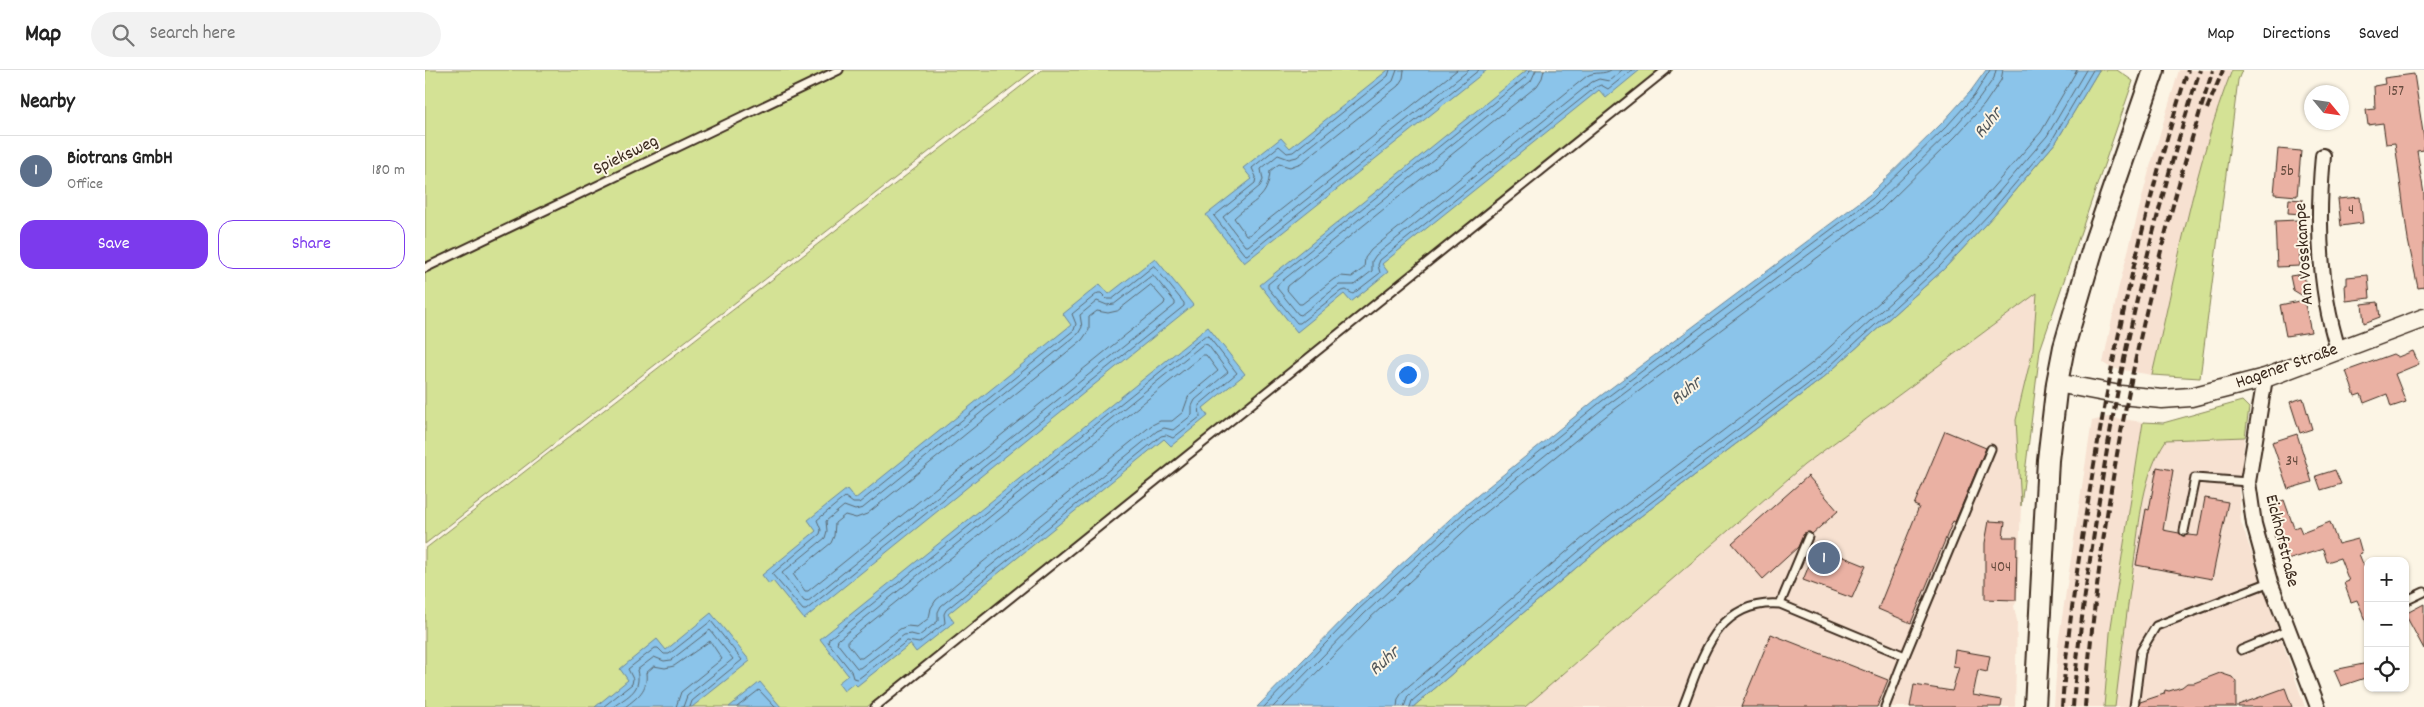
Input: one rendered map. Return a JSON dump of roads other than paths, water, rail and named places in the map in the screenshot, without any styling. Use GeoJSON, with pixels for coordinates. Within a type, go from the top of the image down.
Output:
{"type":"FeatureCollection","features":[{"type":"Feature","properties":{"kind":"main road"},"geometry":{"type":"LineString","coordinates":[[2035,707],[2048,460],[2057,383],[2064,347],[2095,241],[2154,70]]}},
{"type":"Feature","properties":{"kind":"street","name":"Am Vosskampe"},"geometry":{"type":"LineString","coordinates":[[2323,156],[2319,197],[2320,247],[2329,322],[2338,349]]}},
{"type":"Feature","properties":{"kind":"street","name":"Hagener Straße"},"geometry":{"type":"LineString","coordinates":[[2057,383],[2120,395],[2162,399],[2191,397],[2265,378],[2424,318]]}},
{"type":"Feature","properties":{"kind":"street","name":"Eickhofstraße"},"geometry":{"type":"LineString","coordinates":[[2265,378],[2248,482],[2254,524],[2270,582],[2287,631],[2318,707]]}},
{"type":"Feature","properties":{"kind":"lane","name":"Spieksweg"},"geometry":{"type":"LineString","coordinates":[[425,268],[839,70]]}},
{"type":"Feature","properties":{"kind":"lane"},"geometry":{"type":"LineString","coordinates":[[875,707],[1666,70]]}},
{"type":"Feature","properties":{"kind":"lane"},"geometry":{"type":"LineString","coordinates":[[1885,707],[1991,449]]}},
{"type":"Feature","properties":{"kind":"lane"},"geometry":{"type":"LineString","coordinates":[[2184,531],[2195,478],[2248,482]]}},
{"type":"Feature","properties":{"kind":"lane"},"geometry":{"type":"LineString","coordinates":[[1780,604],[1808,537]]}},
{"type":"Feature","properties":{"kind":"lane"},"geometry":{"type":"LineString","coordinates":[[2133,707],[2141,651],[2156,626],[2270,582]]}},
{"type":"Feature","properties":{"kind":"lane"},"geometry":{"type":"LineString","coordinates":[[2409,599],[2424,592]]}},
{"type":"Feature","properties":{"kind":"lane"},"geometry":{"type":"LineString","coordinates":[[1683,707],[1707,646],[1718,628],[1733,615],[1764,603],[1780,604],[1905,656]]}},
{"type":"Feature","properties":{"kind":"lane"},"geometry":{"type":"LineString","coordinates":[[2241,650],[2287,631]]}},
{"type":"Feature","properties":{"kind":"water"},"geometry":{"type":"Polygon","coordinates":[[[1388,70],[1487,70],[1244,263],[1206,215],[1252,179],[1243,168],[1281,138],[1290,148],[1388,70]]]}},
{"type":"Feature","properties":{"kind":"water"},"geometry":{"type":"Polygon","coordinates":[[[1527,70],[1640,70],[1606,98],[1599,90],[1382,264],[1388,272],[1351,302],[1344,294],[1297,332],[1260,285],[1527,70]]]}},
{"type":"Feature","properties":{"kind":"water","name":"Ruhr"},"geometry":{"type":"Polygon","coordinates":[[[1986,70],[2099,70],[2056,142],[1994,215],[1944,269],[1823,378],[1604,544],[1413,707],[1257,707],[1356,606],[1462,508],[1599,397],[1869,195],[1942,123],[1970,92],[1986,70]]]}},
{"type":"Feature","properties":{"kind":"water"},"geometry":{"type":"Polygon","coordinates":[[[1155,258],[1193,305],[804,619],[773,581],[769,584],[762,575],[816,531],[808,520],[847,489],[855,499],[1071,325],[1063,314],[1100,284],[1109,294],[1155,258]]]}},
{"type":"Feature","properties":{"kind":"water"},"geometry":{"type":"Polygon","coordinates":[[[1208,327],[1245,374],[1203,408],[1208,416],[1171,446],[1164,439],[948,614],[954,622],[916,652],[910,644],[857,686],[854,683],[844,691],[838,683],[848,675],[820,639],[1208,327]]]}},
{"type":"Feature","properties":{"kind":"water"},"geometry":{"type":"Polygon","coordinates":[[[711,613],[750,661],[692,707],[595,707],[628,680],[620,669],[657,639],[666,650],[711,613]]]}},
{"type":"Feature","properties":{"kind":"water"},"geometry":{"type":"Polygon","coordinates":[[[760,682],[781,707],[729,707],[760,682]]]}},
{"type":"Feature","properties":{"kind":"railway"},"geometry":{"type":"LineString","coordinates":[[2062,707],[2077,570],[2109,383],[2131,278],[2157,173],[2188,70]]}},
{"type":"Feature","properties":{"kind":"railway"},"geometry":{"type":"LineString","coordinates":[[2073,707],[2079,639],[2088,572],[2125,354],[2166,182],[2200,70]]}},
{"type":"Feature","properties":{"kind":"railway"},"geometry":{"type":"LineString","coordinates":[[2085,707],[2102,545],[2130,385],[2167,226],[2213,70]]}},
{"type":"Feature","properties":{"kind":"railway"},"geometry":{"type":"LineString","coordinates":[[2207,109],[2223,70]]}},
{"type":"Feature","properties":{"kind":"place","name":"Biotrans GmbH"},"geometry":{"type":"Point","coordinates":[1824,558]}}]}
